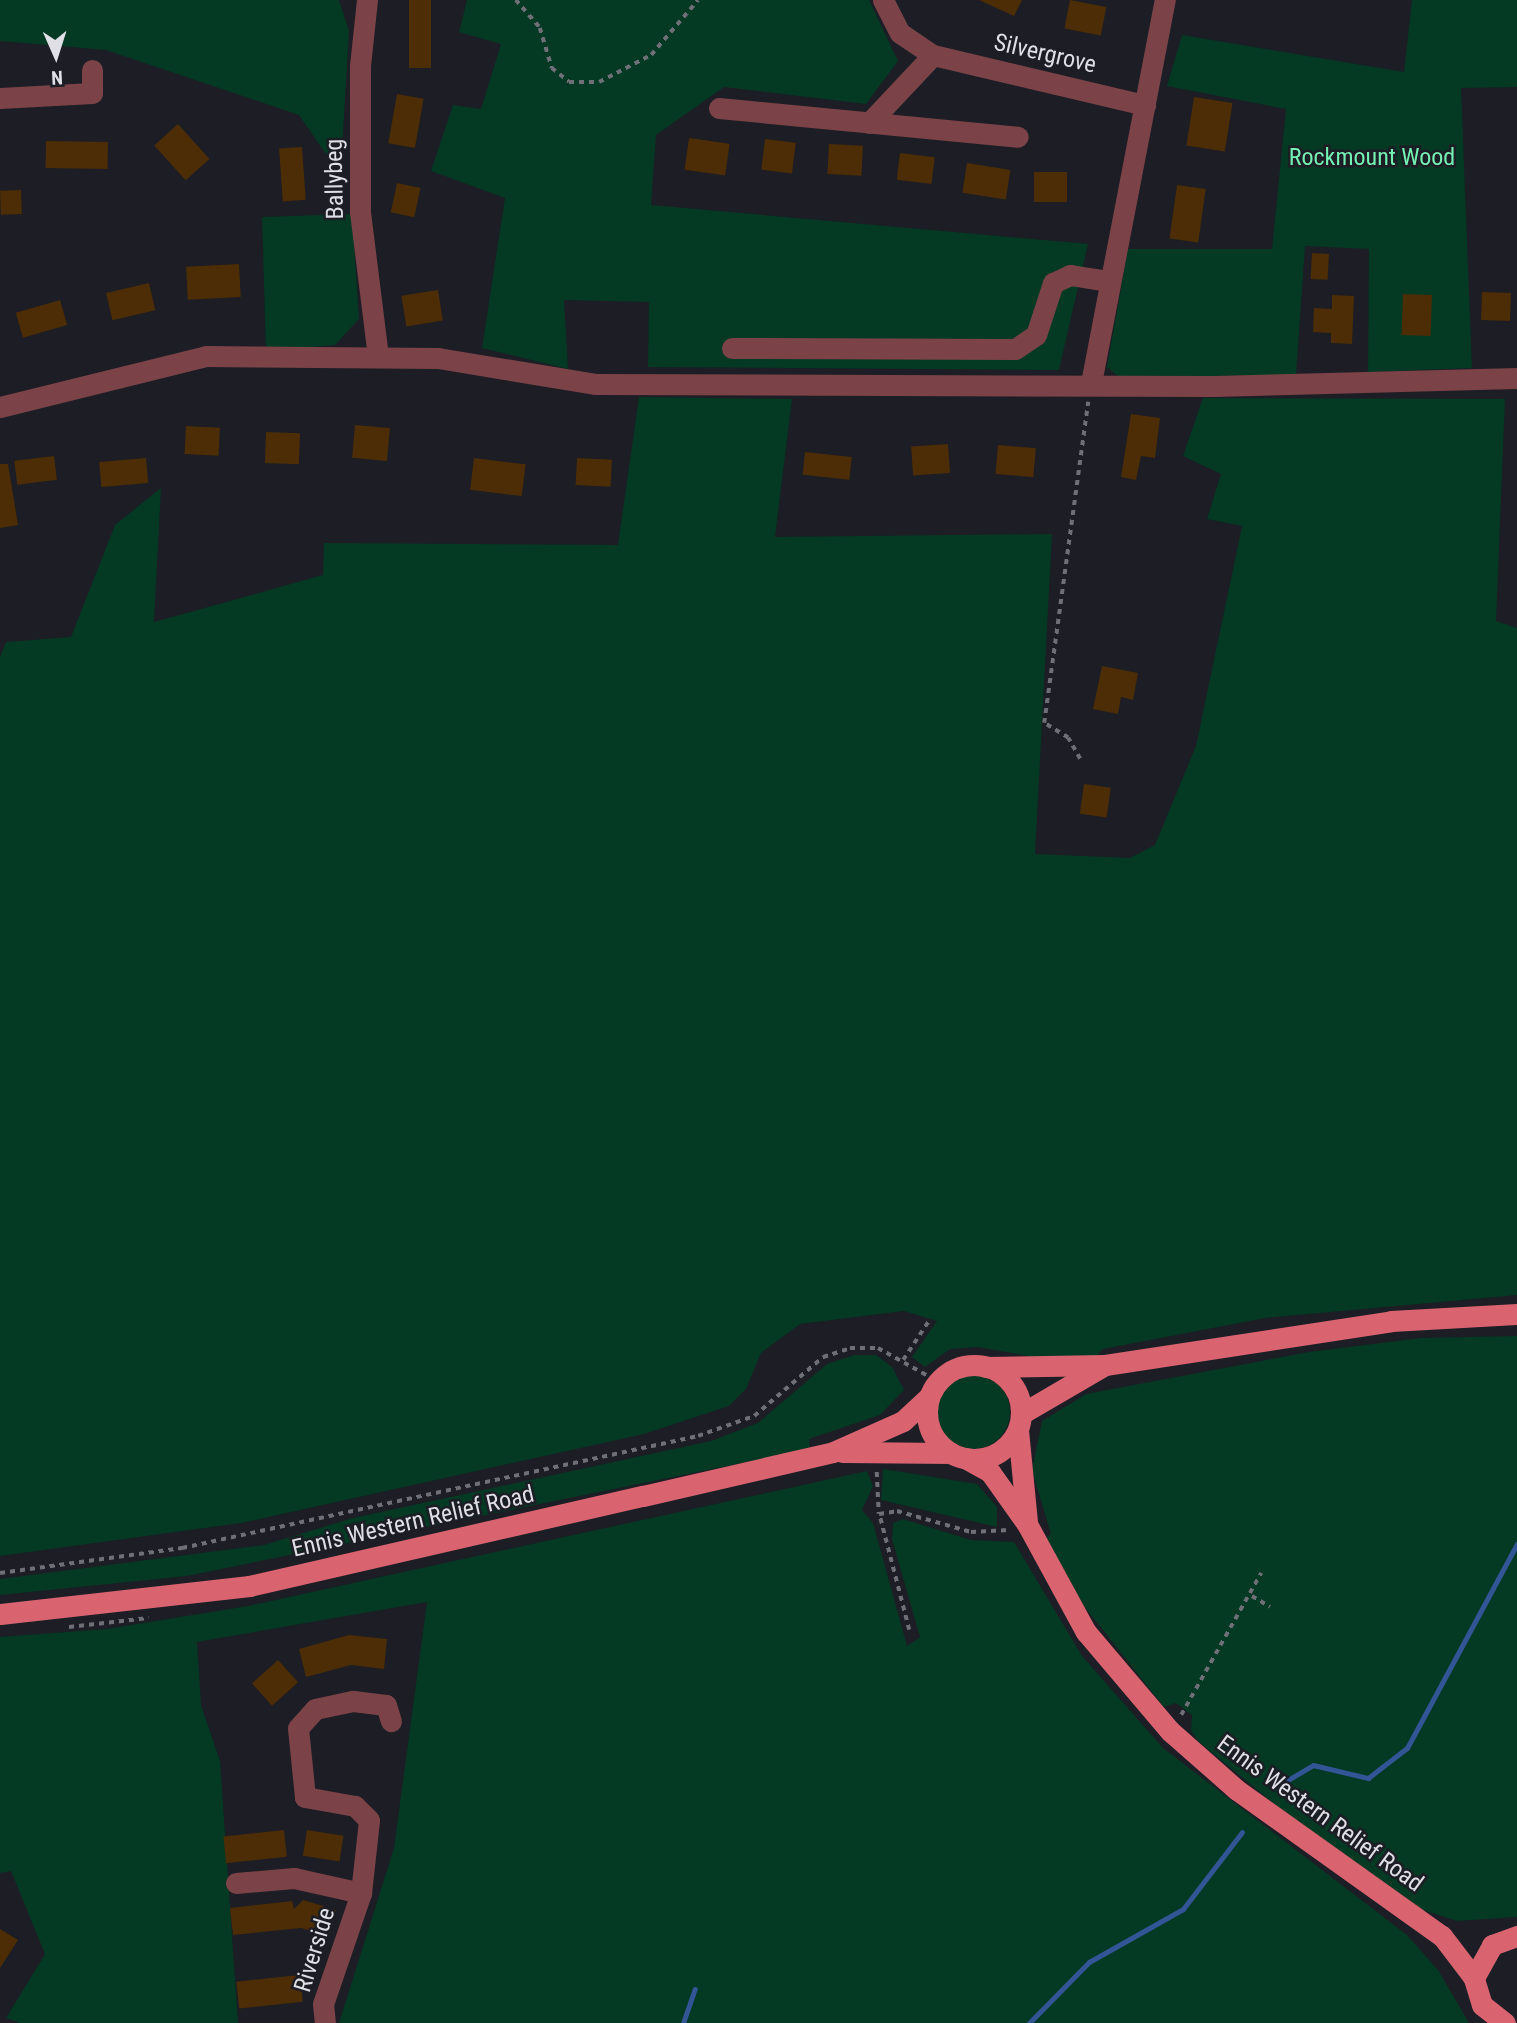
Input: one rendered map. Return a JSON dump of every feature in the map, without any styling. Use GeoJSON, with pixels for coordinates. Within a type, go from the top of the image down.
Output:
{"type":"FeatureCollection","features":[{"type":"Feature","properties":{"kind":"main road"},"geometry":{"type":"LineString","coordinates":[[1105,1365],[1019,1422],[997,1453],[958,1456],[930,1429],[934,1390],[959,1368],[1105,1365],[1391,1321],[1517,1314]]}},
{"type":"Feature","properties":{"kind":"main road"},"geometry":{"type":"LineString","coordinates":[[985,1367],[1012,1384],[1019,1422]]}},
{"type":"Feature","properties":{"kind":"main road","name":"Ennis Western Relief Road"},"geometry":{"type":"LineString","coordinates":[[0,1614],[249,1586],[833,1452],[903,1421],[934,1390]]}},
{"type":"Feature","properties":{"kind":"main road","name":"Ennis Western Relief Road"},"geometry":{"type":"LineString","coordinates":[[1019,1422],[1027,1524]]}},
{"type":"Feature","properties":{"kind":"main road","name":"Ennis Western Relief Road"},"geometry":{"type":"LineString","coordinates":[[833,1452],[958,1456],[989,1472],[1027,1524],[1086,1632],[1170,1731],[1237,1790],[1442,1936],[1474,1978],[1482,2005],[1505,2023]]}},
{"type":"Feature","properties":{"kind":"main road","name":"Ennis Western Relief Road"},"geometry":{"type":"LineString","coordinates":[[1442,1936],[1467,1944],[1510,1937]]}},
{"type":"Feature","properties":{"kind":"main road"},"geometry":{"type":"LineString","coordinates":[[1474,1978],[1483,1954],[1510,1937]]}},
{"type":"Feature","properties":{"kind":"street","name":"Ballybeg"},"geometry":{"type":"LineString","coordinates":[[367,0],[360,66],[360,212],[378,357]]}},
{"type":"Feature","properties":{"kind":"street","name":"Silvergrove"},"geometry":{"type":"LineString","coordinates":[[883,0],[900,33],[933,55],[1145,105]]}},
{"type":"Feature","properties":{"kind":"street"},"geometry":{"type":"LineString","coordinates":[[1091,383],[1108,281],[1165,0]]}},
{"type":"Feature","properties":{"kind":"street"},"geometry":{"type":"LineString","coordinates":[[869,123],[933,55]]}},
{"type":"Feature","properties":{"kind":"street"},"geometry":{"type":"LineString","coordinates":[[0,98],[92,93],[92,69]]}},
{"type":"Feature","properties":{"kind":"street"},"geometry":{"type":"LineString","coordinates":[[719,108],[1018,137]]}},
{"type":"Feature","properties":{"kind":"street"},"geometry":{"type":"LineString","coordinates":[[732,348],[1015,349],[1036,335],[1054,282],[1070,275],[1108,281]]}},
{"type":"Feature","properties":{"kind":"street"},"geometry":{"type":"LineString","coordinates":[[0,407],[206,356],[438,358],[596,384],[1091,383],[1517,378]]}},
{"type":"Feature","properties":{"kind":"street","name":"Riverside"},"geometry":{"type":"LineString","coordinates":[[319,2023],[325,2023],[323,2004],[361,1893],[369,1820],[355,1806],[305,1797],[298,1728],[315,1709],[353,1701],[386,1705],[391,1721]]}},
{"type":"Feature","properties":{"kind":"street","name":"Riverside"},"geometry":{"type":"LineString","coordinates":[[236,1883],[294,1878],[361,1893]]}},
{"type":"Feature","properties":{"kind":"path"},"geometry":{"type":"LineString","coordinates":[[516,0],[540,28],[552,68],[569,82],[599,82],[651,55],[690,16],[698,0]]}},
{"type":"Feature","properties":{"kind":"path"},"geometry":{"type":"LineString","coordinates":[[1080,759],[1068,738],[1044,723],[1045,682],[1091,383]]}},
{"type":"Feature","properties":{"kind":"path"},"geometry":{"type":"LineString","coordinates":[[903,1360],[930,1319]]}},
{"type":"Feature","properties":{"kind":"path"},"geometry":{"type":"LineString","coordinates":[[0,1573],[182,1548],[698,1436],[754,1416],[823,1357],[878,1348],[903,1360],[934,1390]]}},
{"type":"Feature","properties":{"kind":"path"},"geometry":{"type":"LineString","coordinates":[[877,1466],[879,1514],[909,1630]]}},
{"type":"Feature","properties":{"kind":"path"},"geometry":{"type":"LineString","coordinates":[[879,1514],[897,1511],[971,1532],[1000,1533],[1027,1524]]}},
{"type":"Feature","properties":{"kind":"path"},"geometry":{"type":"LineString","coordinates":[[1170,1731],[1252,1596],[1261,1573]]}},
{"type":"Feature","properties":{"kind":"path"},"geometry":{"type":"LineString","coordinates":[[1252,1596],[1270,1607]]}},
{"type":"Feature","properties":{"kind":"green space"},"geometry":{"type":"Polygon","coordinates":[[[0,0],[339,0],[349,31],[342,150],[326,154],[299,115],[106,50],[0,41],[0,0]]]}},
{"type":"Feature","properties":{"kind":"green space"},"geometry":{"type":"Polygon","coordinates":[[[467,0],[869,0],[898,61],[866,104],[724,87],[656,135],[651,205],[1088,244],[1059,370],[648,367],[649,302],[564,300],[568,369],[482,348],[505,198],[431,171],[453,105],[481,109],[501,44],[459,32],[467,0]]]}},
{"type":"Feature","properties":{"kind":"green space","name":"Rockmount Wood"},"geometry":{"type":"Polygon","coordinates":[[[1412,0],[1517,0],[1517,87],[1461,88],[1472,368],[1368,372],[1369,249],[1305,246],[1296,375],[1119,377],[1107,367],[1128,249],[1272,249],[1286,109],[1167,86],[1182,35],[1404,72],[1412,0]]]}},
{"type":"Feature","properties":{"kind":"green space"},"geometry":{"type":"Polygon","coordinates":[[[352,214],[359,319],[335,345],[266,351],[262,217],[352,214]]]}},
{"type":"Feature","properties":{"kind":"green space"},"geometry":{"type":"Polygon","coordinates":[[[639,397],[792,399],[775,537],[1052,534],[1035,854],[1130,858],[1155,845],[1196,746],[1242,526],[1207,519],[1221,474],[1183,456],[1203,398],[1505,399],[1496,621],[1517,628],[1517,1295],[1265,1318],[1103,1349],[1096,1357],[1052,1360],[977,1347],[950,1349],[925,1367],[912,1357],[937,1321],[904,1311],[800,1324],[761,1353],[746,1389],[729,1406],[644,1434],[241,1523],[0,1556],[0,657],[6,642],[71,637],[115,525],[161,488],[154,622],[323,575],[324,543],[618,545],[639,397]]]}},
{"type":"Feature","properties":{"kind":"green space"},"geometry":{"type":"Polygon","coordinates":[[[1517,1336],[1517,1917],[1457,1921],[1423,1910],[1277,1806],[1199,1742],[1191,1731],[1192,1715],[1176,1703],[1164,1707],[1083,1605],[1046,1538],[1051,1534],[1032,1470],[1042,1421],[1086,1394],[1309,1352],[1421,1338],[1517,1336]]]}},
{"type":"Feature","properties":{"kind":"green space"},"geometry":{"type":"Polygon","coordinates":[[[854,1355],[876,1355],[892,1367],[904,1390],[880,1415],[809,1439],[810,1449],[187,1576],[0,1595],[0,1579],[264,1545],[353,1518],[711,1441],[758,1423],[827,1364],[854,1355]]]}},
{"type":"Feature","properties":{"kind":"green space"},"geometry":{"type":"Polygon","coordinates":[[[973,1375],[994,1381],[1004,1391],[1010,1412],[1004,1433],[994,1443],[973,1449],[952,1443],[942,1433],[936,1412],[942,1391],[952,1381],[973,1375]]]}},
{"type":"Feature","properties":{"kind":"green space"},"geometry":{"type":"Polygon","coordinates":[[[883,1469],[977,1484],[997,1507],[997,1527],[881,1500],[883,1469]]]}},
{"type":"Feature","properties":{"kind":"green space"},"geometry":{"type":"Polygon","coordinates":[[[867,1471],[873,1486],[862,1510],[873,1523],[907,1646],[920,1637],[892,1539],[893,1523],[903,1519],[971,1540],[1014,1542],[1082,1656],[1163,1748],[1407,1935],[1438,1970],[1469,2023],[339,2023],[394,1848],[427,1602],[197,1642],[201,1705],[220,1761],[238,2023],[20,2023],[6,2018],[45,1954],[11,1871],[0,1873],[0,1637],[107,1629],[248,1606],[867,1471]]]}},
{"type":"Feature","properties":{"kind":"building"},"geometry":{"type":"Polygon","coordinates":[[[409,0],[431,0],[431,68],[409,68],[409,0]]]}},
{"type":"Feature","properties":{"kind":"building"},"geometry":{"type":"Polygon","coordinates":[[[979,0],[1022,0],[1014,16],[979,0]]]}},
{"type":"Feature","properties":{"kind":"building"},"geometry":{"type":"Polygon","coordinates":[[[1070,0],[1106,7],[1101,36],[1064,28],[1070,0]]]}},
{"type":"Feature","properties":{"kind":"building"},"geometry":{"type":"Polygon","coordinates":[[[397,94],[424,99],[415,148],[388,143],[397,94]]]}},
{"type":"Feature","properties":{"kind":"building"},"geometry":{"type":"Polygon","coordinates":[[[1194,97],[1233,103],[1225,151],[1186,145],[1194,97]]]}},
{"type":"Feature","properties":{"kind":"building"},"geometry":{"type":"Polygon","coordinates":[[[178,124],[209,159],[186,180],[154,145],[178,124]]]}},
{"type":"Feature","properties":{"kind":"building"},"geometry":{"type":"Polygon","coordinates":[[[689,138],[730,144],[725,175],[685,170],[689,138]]]}},
{"type":"Feature","properties":{"kind":"building"},"geometry":{"type":"Polygon","coordinates":[[[765,139],[796,143],[792,174],[761,170],[765,139]]]}},
{"type":"Feature","properties":{"kind":"building"},"geometry":{"type":"Polygon","coordinates":[[[46,141],[108,142],[108,169],[46,168],[46,141]]]}},
{"type":"Feature","properties":{"kind":"building"},"geometry":{"type":"Polygon","coordinates":[[[829,144],[863,146],[861,176],[827,174],[829,144]]]}},
{"type":"Feature","properties":{"kind":"building"},"geometry":{"type":"Polygon","coordinates":[[[302,147],[306,200],[283,201],[279,149],[302,147]]]}},
{"type":"Feature","properties":{"kind":"building"},"geometry":{"type":"Polygon","coordinates":[[[900,153],[935,157],[931,184],[897,180],[900,153]]]}},
{"type":"Feature","properties":{"kind":"building"},"geometry":{"type":"Polygon","coordinates":[[[967,163],[1010,170],[1006,200],[962,193],[967,163]]]}},
{"type":"Feature","properties":{"kind":"building"},"geometry":{"type":"Polygon","coordinates":[[[1034,172],[1067,172],[1067,202],[1034,202],[1034,172]]]}},
{"type":"Feature","properties":{"kind":"building"},"geometry":{"type":"Polygon","coordinates":[[[397,183],[420,188],[414,217],[391,212],[397,183]]]}},
{"type":"Feature","properties":{"kind":"building"},"geometry":{"type":"Polygon","coordinates":[[[1177,185],[1206,189],[1198,243],[1169,238],[1177,185]]]}},
{"type":"Feature","properties":{"kind":"building"},"geometry":{"type":"Polygon","coordinates":[[[21,190],[22,214],[1,215],[0,191],[21,190]]]}},
{"type":"Feature","properties":{"kind":"building"},"geometry":{"type":"Polygon","coordinates":[[[1312,253],[1329,254],[1328,280],[1311,279],[1312,253]]]}},
{"type":"Feature","properties":{"kind":"building"},"geometry":{"type":"Polygon","coordinates":[[[239,264],[241,297],[188,300],[186,267],[239,264]]]}},
{"type":"Feature","properties":{"kind":"building"},"geometry":{"type":"Polygon","coordinates":[[[149,283],[155,310],[112,320],[106,293],[149,283]]]}},
{"type":"Feature","properties":{"kind":"building"},"geometry":{"type":"Polygon","coordinates":[[[438,290],[443,321],[406,326],[401,296],[438,290]]]}},
{"type":"Feature","properties":{"kind":"building"},"geometry":{"type":"Polygon","coordinates":[[[1482,292],[1511,293],[1510,321],[1481,320],[1482,292]]]}},
{"type":"Feature","properties":{"kind":"building"},"geometry":{"type":"Polygon","coordinates":[[[1403,294],[1432,295],[1431,336],[1402,335],[1403,294]]]}},
{"type":"Feature","properties":{"kind":"building"},"geometry":{"type":"Polygon","coordinates":[[[1332,295],[1354,296],[1352,344],[1331,343],[1331,333],[1313,332],[1314,308],[1332,309],[1332,295]]]}},
{"type":"Feature","properties":{"kind":"building"},"geometry":{"type":"Polygon","coordinates":[[[60,300],[67,325],[23,338],[16,313],[60,300]]]}},
{"type":"Feature","properties":{"kind":"building"},"geometry":{"type":"Polygon","coordinates":[[[1131,414],[1160,418],[1155,458],[1141,456],[1136,480],[1121,477],[1131,414]]]}},
{"type":"Feature","properties":{"kind":"building"},"geometry":{"type":"Polygon","coordinates":[[[355,425],[390,428],[387,461],[352,458],[355,425]]]}},
{"type":"Feature","properties":{"kind":"building"},"geometry":{"type":"Polygon","coordinates":[[[186,426],[220,428],[218,456],[185,454],[186,426]]]}},
{"type":"Feature","properties":{"kind":"building"},"geometry":{"type":"Polygon","coordinates":[[[266,432],[300,433],[299,464],[265,463],[266,432]]]}},
{"type":"Feature","properties":{"kind":"building"},"geometry":{"type":"Polygon","coordinates":[[[948,444],[950,473],[913,476],[911,447],[948,444]]]}},
{"type":"Feature","properties":{"kind":"building"},"geometry":{"type":"Polygon","coordinates":[[[998,445],[1036,448],[1033,477],[995,474],[998,445]]]}},
{"type":"Feature","properties":{"kind":"building"},"geometry":{"type":"Polygon","coordinates":[[[805,452],[852,457],[849,480],[803,475],[805,452]]]}},
{"type":"Feature","properties":{"kind":"building"},"geometry":{"type":"Polygon","coordinates":[[[54,456],[57,480],[17,485],[14,461],[54,456]]]}},
{"type":"Feature","properties":{"kind":"building"},"geometry":{"type":"Polygon","coordinates":[[[146,458],[148,483],[101,487],[99,462],[146,458]]]}},
{"type":"Feature","properties":{"kind":"building"},"geometry":{"type":"Polygon","coordinates":[[[474,458],[526,464],[522,496],[470,490],[474,458]]]}},
{"type":"Feature","properties":{"kind":"building"},"geometry":{"type":"Polygon","coordinates":[[[577,458],[612,460],[611,487],[576,485],[577,458]]]}},
{"type":"Feature","properties":{"kind":"building"},"geometry":{"type":"Polygon","coordinates":[[[0,464],[8,464],[18,525],[0,528],[0,464]]]}},
{"type":"Feature","properties":{"kind":"building"},"geometry":{"type":"Polygon","coordinates":[[[1102,666],[1138,673],[1133,700],[1121,697],[1118,714],[1093,709],[1102,666]]]}},
{"type":"Feature","properties":{"kind":"building"},"geometry":{"type":"Polygon","coordinates":[[[1084,784],[1111,788],[1107,817],[1080,814],[1084,784]]]}},
{"type":"Feature","properties":{"kind":"building"},"geometry":{"type":"Polygon","coordinates":[[[349,1635],[387,1639],[384,1669],[351,1665],[306,1677],[299,1649],[349,1635]]]}},
{"type":"Feature","properties":{"kind":"building"},"geometry":{"type":"Polygon","coordinates":[[[278,1660],[298,1682],[272,1706],[252,1683],[278,1660]]]}},
{"type":"Feature","properties":{"kind":"building"},"geometry":{"type":"Polygon","coordinates":[[[284,1830],[287,1857],[226,1863],[223,1836],[284,1830]]]}},
{"type":"Feature","properties":{"kind":"building"},"geometry":{"type":"Polygon","coordinates":[[[307,1830],[344,1836],[339,1861],[303,1856],[307,1830]]]}},
{"type":"Feature","properties":{"kind":"building"},"geometry":{"type":"Polygon","coordinates":[[[303,1900],[336,1910],[329,1936],[301,1928],[233,1935],[230,1908],[292,1901],[294,1909],[303,1900]]]}},
{"type":"Feature","properties":{"kind":"building"},"geometry":{"type":"Polygon","coordinates":[[[0,1929],[18,1940],[0,1968],[0,1929]]]}},
{"type":"Feature","properties":{"kind":"building"},"geometry":{"type":"Polygon","coordinates":[[[300,1975],[303,2002],[239,2009],[236,1982],[300,1975]]]}},
{"type":"Feature","properties":{"kind":"waterway"},"geometry":{"type":"LineString","coordinates":[[1276,1787],[1313,1765],[1368,1778],[1407,1748],[1517,1544]]}},
{"type":"Feature","properties":{"kind":"waterway"},"geometry":{"type":"LineString","coordinates":[[1029,2023],[1089,1962],[1183,1909],[1242,1832]]}},
{"type":"Feature","properties":{"kind":"waterway"},"geometry":{"type":"LineString","coordinates":[[683,2023],[695,1989]]}}]}
